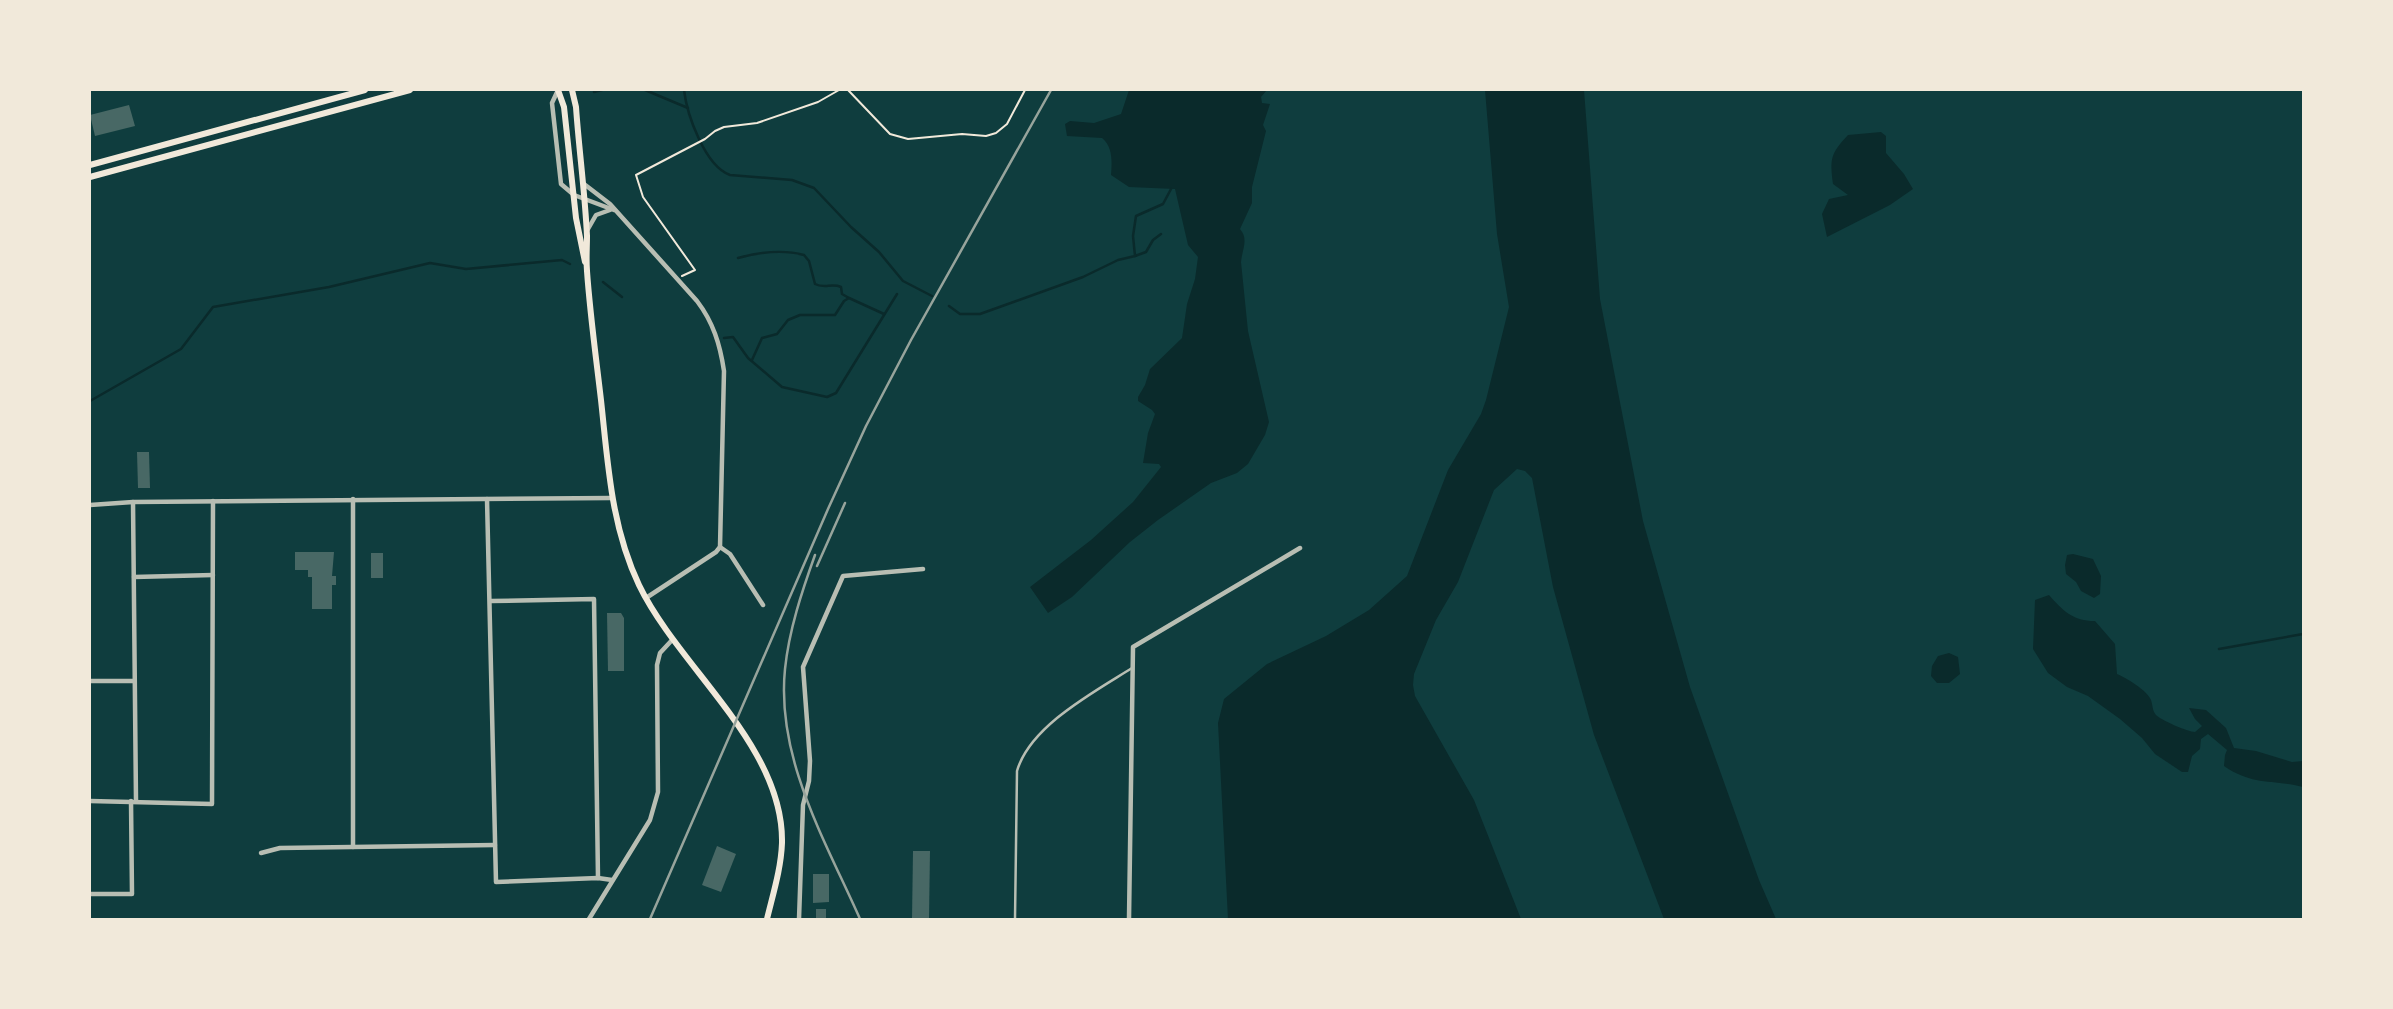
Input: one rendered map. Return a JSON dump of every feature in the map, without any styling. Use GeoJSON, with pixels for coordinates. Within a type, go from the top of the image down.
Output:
{"type":"FeatureCollection","features":[{"type":"Feature","properties":{"kind":"main road"},"geometry":{"type":"LineString","coordinates":[[90,165],[365,90]]}},
{"type":"Feature","properties":{"kind":"main road"},"geometry":{"type":"LineString","coordinates":[[90,177],[410,90]]}},
{"type":"Feature","properties":{"kind":"main road"},"geometry":{"type":"LineString","coordinates":[[558,90],[564,107],[568,134],[578,232],[586,268],[611,498],[620,539],[646,598],[673,639],[752,747],[770,783],[781,822],[781,860],[767,919]]}},
{"type":"Feature","properties":{"kind":"main road"},"geometry":{"type":"LineString","coordinates":[[572,90],[576,107],[587,235],[586,268]]}},
{"type":"Feature","properties":{"kind":"street"},"geometry":{"type":"LineString","coordinates":[[558,90],[552,103],[560,180],[564,189],[583,199],[618,212]]}},
{"type":"Feature","properties":{"kind":"street"},"geometry":{"type":"LineString","coordinates":[[582,180],[589,190],[605,199],[618,212],[708,316],[714,330],[724,371],[720,547],[716,552],[646,598]]}},
{"type":"Feature","properties":{"kind":"street"},"geometry":{"type":"LineString","coordinates":[[587,235],[589,225],[596,215],[605,210],[618,212]]}},
{"type":"Feature","properties":{"kind":"street"},"geometry":{"type":"LineString","coordinates":[[90,504],[353,499],[611,498]]}},
{"type":"Feature","properties":{"kind":"street"},"geometry":{"type":"LineString","coordinates":[[353,499],[353,847]]}},
{"type":"Feature","properties":{"kind":"street"},"geometry":{"type":"LineString","coordinates":[[487,499],[491,601],[496,882],[598,878],[612,880]]}},
{"type":"Feature","properties":{"kind":"street"},"geometry":{"type":"LineString","coordinates":[[90,801],[212,804],[213,501]]}},
{"type":"Feature","properties":{"kind":"street"},"geometry":{"type":"LineString","coordinates":[[90,894],[132,894],[134,801],[133,502]]}},
{"type":"Feature","properties":{"kind":"street"},"geometry":{"type":"LineString","coordinates":[[720,547],[730,554],[763,605]]}},
{"type":"Feature","properties":{"kind":"street"},"geometry":{"type":"LineString","coordinates":[[1129,919],[1133,647],[1300,548]]}},
{"type":"Feature","properties":{"kind":"street"},"geometry":{"type":"LineString","coordinates":[[799,919],[803,805],[809,781],[810,761],[803,680],[806,656],[843,576],[923,569]]}},
{"type":"Feature","properties":{"kind":"street"},"geometry":{"type":"LineString","coordinates":[[134,577],[213,575]]}},
{"type":"Feature","properties":{"kind":"street"},"geometry":{"type":"LineString","coordinates":[[491,601],[594,599],[598,878]]}},
{"type":"Feature","properties":{"kind":"street"},"geometry":{"type":"LineString","coordinates":[[589,919],[650,820],[655,806],[658,792],[658,664],[660,653],[673,639]]}},
{"type":"Feature","properties":{"kind":"street"},"geometry":{"type":"LineString","coordinates":[[90,681],[134,681]]}},
{"type":"Feature","properties":{"kind":"street"},"geometry":{"type":"LineString","coordinates":[[261,853],[280,848],[495,844]]}},
{"type":"Feature","properties":{"kind":"lane"},"geometry":{"type":"LineString","coordinates":[[1015,919],[1017,771],[1020,759],[1034,741],[1054,722],[1077,704],[1133,667]]}},
{"type":"Feature","properties":{"kind":"path"},"geometry":{"type":"LineString","coordinates":[[677,278],[695,270],[643,197],[636,175],[724,127],[757,123],[818,102],[838,90]]}},
{"type":"Feature","properties":{"kind":"path"},"geometry":{"type":"LineString","coordinates":[[848,90],[890,134],[908,139],[962,134],[986,136],[996,133],[1007,124],[1025,90]]}},
{"type":"Feature","properties":{"kind":"water"},"geometry":{"type":"Polygon","coordinates":[[[1129,90],[1267,90],[1261,97],[1262,103],[1270,104],[1263,125],[1266,131],[1252,187],[1252,203],[1240,229],[1245,241],[1241,262],[1248,331],[1269,422],[1265,435],[1248,464],[1237,473],[1211,483],[1158,520],[1130,542],[1072,597],[1048,613],[1030,587],[1091,540],[1133,502],[1161,467],[1159,464],[1143,463],[1148,433],[1155,414],[1138,401],[1138,397],[1145,385],[1150,369],[1182,338],[1187,304],[1195,279],[1198,257],[1188,245],[1175,189],[1129,187],[1111,175],[1110,150],[1102,138],[1067,136],[1065,124],[1070,121],[1094,123],[1121,114],[1129,90]]]}},
{"type":"Feature","properties":{"kind":"water"},"geometry":{"type":"Polygon","coordinates":[[[1485,90],[1584,90],[1600,299],[1643,521],[1690,687],[1759,880],[1776,919],[1664,919],[1594,735],[1553,587],[1532,478],[1525,471],[1517,469],[1494,490],[1458,582],[1436,620],[1414,674],[1413,685],[1415,696],[1474,800],[1521,919],[1228,919],[1218,723],[1224,699],[1267,664],[1326,636],[1369,610],[1407,576],[1448,470],[1481,414],[1486,400],[1509,307],[1497,234],[1485,90]]]}},
{"type":"Feature","properties":{"kind":"water"},"geometry":{"type":"Polygon","coordinates":[[[1881,132],[1886,136],[1886,153],[1904,174],[1913,189],[1890,205],[1827,237],[1822,214],[1829,199],[1848,195],[1833,184],[1832,163],[1835,152],[1848,135],[1881,132]]]}},
{"type":"Feature","properties":{"kind":"water"},"geometry":{"type":"Polygon","coordinates":[[[2073,554],[2093,559],[2101,576],[2100,594],[2094,598],[2081,591],[2076,582],[2066,574],[2067,555],[2073,554]]]}},
{"type":"Feature","properties":{"kind":"water"},"geometry":{"type":"Polygon","coordinates":[[[2049,595],[2059,606],[2074,617],[2095,621],[2115,644],[2117,674],[2131,681],[2149,696],[2156,715],[2169,723],[2195,732],[2202,726],[2195,719],[2189,708],[2206,710],[2226,728],[2234,748],[2256,751],[2292,762],[2303,761],[2303,787],[2262,781],[2244,777],[2234,772],[2224,766],[2227,750],[2208,734],[2201,739],[2200,749],[2192,756],[2188,772],[2182,772],[2155,754],[2142,738],[2120,719],[2088,696],[2067,687],[2048,673],[2033,649],[2035,600],[2049,595]]]}},
{"type":"Feature","properties":{"kind":"water"},"geometry":{"type":"Polygon","coordinates":[[[1949,653],[1958,657],[1960,674],[1949,683],[1937,683],[1931,676],[1932,666],[1938,656],[1949,653]]]}},
{"type":"Feature","properties":{"kind":"building"},"geometry":{"type":"Polygon","coordinates":[[[129,105],[135,126],[95,136],[90,115],[129,105]]]}},
{"type":"Feature","properties":{"kind":"building"},"geometry":{"type":"Polygon","coordinates":[[[137,452],[149,452],[150,488],[138,488],[137,452]]]}},
{"type":"Feature","properties":{"kind":"building"},"geometry":{"type":"Polygon","coordinates":[[[295,552],[334,552],[332,576],[336,576],[336,585],[332,585],[332,609],[312,609],[312,577],[308,577],[308,570],[295,570],[295,552]]]}},
{"type":"Feature","properties":{"kind":"building"},"geometry":{"type":"Polygon","coordinates":[[[371,553],[383,553],[383,578],[371,578],[371,553]]]}},
{"type":"Feature","properties":{"kind":"building"},"geometry":{"type":"Polygon","coordinates":[[[607,613],[621,613],[624,618],[624,671],[608,671],[607,613]]]}},
{"type":"Feature","properties":{"kind":"building"},"geometry":{"type":"Polygon","coordinates":[[[717,846],[736,854],[721,892],[702,885],[717,846]]]}},
{"type":"Feature","properties":{"kind":"building"},"geometry":{"type":"Polygon","coordinates":[[[913,851],[930,851],[929,919],[912,919],[913,851]]]}},
{"type":"Feature","properties":{"kind":"building"},"geometry":{"type":"Polygon","coordinates":[[[813,874],[829,874],[829,902],[813,903],[813,874]]]}},
{"type":"Feature","properties":{"kind":"building"},"geometry":{"type":"Polygon","coordinates":[[[816,909],[826,909],[826,919],[816,919],[816,909]]]}},
{"type":"Feature","properties":{"kind":"waterway"},"geometry":{"type":"LineString","coordinates":[[594,92],[602,90]]}},
{"type":"Feature","properties":{"kind":"waterway"},"geometry":{"type":"LineString","coordinates":[[645,90],[688,108]]}},
{"type":"Feature","properties":{"kind":"waterway"},"geometry":{"type":"LineString","coordinates":[[684,90],[693,126],[705,151],[721,170],[730,175],[792,180],[814,188],[851,227],[879,252],[903,281],[932,296]]}},
{"type":"Feature","properties":{"kind":"waterway"},"geometry":{"type":"LineString","coordinates":[[949,306],[960,314],[980,314],[1083,277],[1118,260],[1135,256],[1133,236],[1136,216],[1163,204],[1171,189]]}},
{"type":"Feature","properties":{"kind":"waterway"},"geometry":{"type":"LineString","coordinates":[[1135,256],[1146,252],[1153,240],[1161,234]]}},
{"type":"Feature","properties":{"kind":"waterway"},"geometry":{"type":"LineString","coordinates":[[738,258],[771,252],[788,252],[804,255],[809,261],[815,284],[841,287],[842,294],[849,298]]}},
{"type":"Feature","properties":{"kind":"waterway"},"geometry":{"type":"LineString","coordinates":[[90,401],[181,349],[213,307],[329,287],[430,263],[466,269],[562,260],[570,264]]}},
{"type":"Feature","properties":{"kind":"waterway"},"geometry":{"type":"LineString","coordinates":[[603,282],[622,297]]}},
{"type":"Feature","properties":{"kind":"waterway"},"geometry":{"type":"LineString","coordinates":[[724,338],[733,337],[748,358],[782,387],[827,397],[836,393],[897,294]]}},
{"type":"Feature","properties":{"kind":"waterway"},"geometry":{"type":"LineString","coordinates":[[752,360],[762,338],[777,334],[788,320],[800,315],[835,315],[844,301],[849,298],[884,314]]}},
{"type":"Feature","properties":{"kind":"waterway"},"geometry":{"type":"LineString","coordinates":[[2219,649],[2303,634]]}},
{"type":"Feature","properties":{"kind":"railway"},"geometry":{"type":"LineString","coordinates":[[650,919],[866,426],[911,340],[1051,90]]}},
{"type":"Feature","properties":{"kind":"railway"},"geometry":{"type":"LineString","coordinates":[[817,566],[845,503]]}},
{"type":"Feature","properties":{"kind":"railway"},"geometry":{"type":"LineString","coordinates":[[815,555],[797,611],[787,654],[784,702],[788,734],[806,798],[860,919]]}}]}
